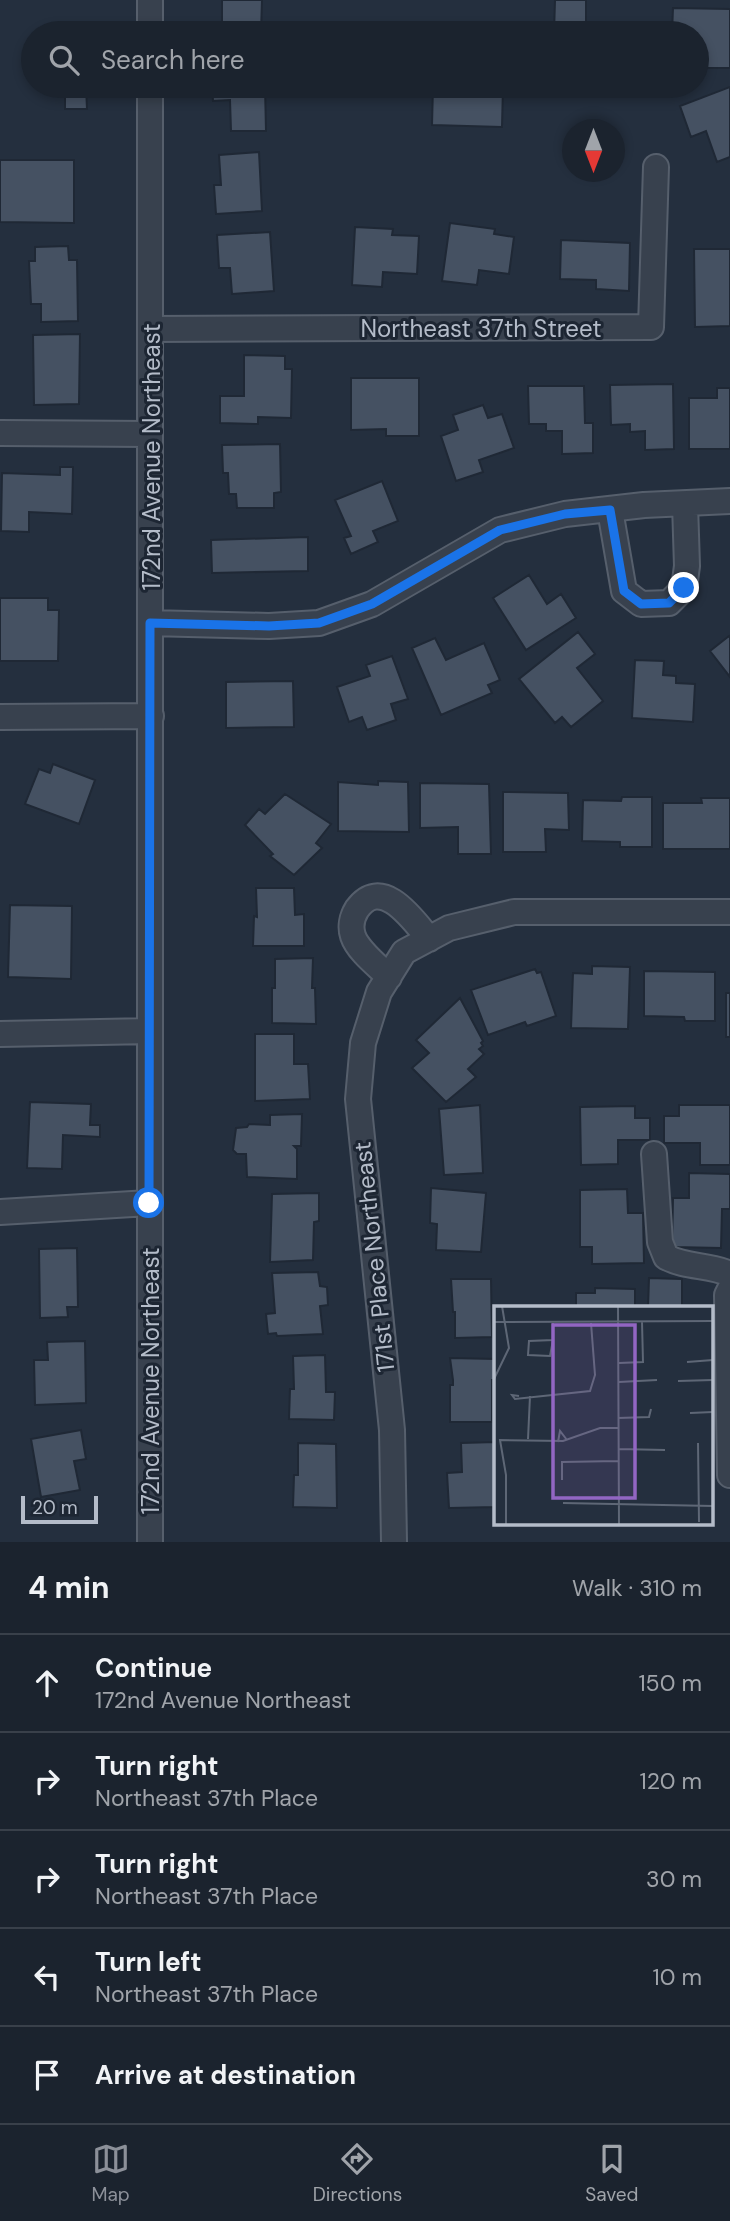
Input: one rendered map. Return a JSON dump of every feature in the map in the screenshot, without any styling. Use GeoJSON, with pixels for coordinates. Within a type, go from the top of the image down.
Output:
{"type":"FeatureCollection","features":[{"type":"Feature","properties":{"kind":"street"},"geometry":{"type":"LineString","coordinates":[[150,0],[150,21]]}},
{"type":"Feature","properties":{"kind":"street","name":"172nd Avenue Northeast"},"geometry":{"type":"LineString","coordinates":[[150,98],[150,1542]]}},
{"type":"Feature","properties":{"kind":"street","name":"Northeast 37th Street"},"geometry":{"type":"LineString","coordinates":[[151,329],[652,327],[656,167]]}},
{"type":"Feature","properties":{"kind":"street"},"geometry":{"type":"LineString","coordinates":[[0,433],[150,435]]}},
{"type":"Feature","properties":{"kind":"street"},"geometry":{"type":"LineString","coordinates":[[150,623],[269,626],[319,623],[372,604],[500,530],[565,514],[644,505],[730,501]]}},
{"type":"Feature","properties":{"kind":"street"},"geometry":{"type":"LineString","coordinates":[[610,510],[624,591],[641,604],[669,603],[684,588],[687,566],[685,504]]}},
{"type":"Feature","properties":{"kind":"street"},"geometry":{"type":"LineString","coordinates":[[0,717],[151,716]]}},
{"type":"Feature","properties":{"kind":"street"},"geometry":{"type":"LineString","coordinates":[[388,977],[352,933],[354,916],[360,906],[372,899],[390,899],[398,903],[429,939],[449,928],[514,912],[730,912]]}},
{"type":"Feature","properties":{"kind":"street","name":"171st Place Northeast"},"geometry":{"type":"LineString","coordinates":[[394,1542],[392,1430],[358,1099],[363,1043],[379,992],[404,952],[429,939]]}},
{"type":"Feature","properties":{"kind":"street"},"geometry":{"type":"LineString","coordinates":[[0,1034],[150,1031]]}},
{"type":"Feature","properties":{"kind":"street"},"geometry":{"type":"LineString","coordinates":[[653,1154],[660,1242],[666,1257],[681,1265],[716,1267],[730,1274]]}},
{"type":"Feature","properties":{"kind":"street"},"geometry":{"type":"LineString","coordinates":[[0,1212],[149,1203]]}},
{"type":"Feature","properties":{"kind":"street"},"geometry":{"type":"LineString","coordinates":[[730,1289],[727,1295],[730,1475]]}},
{"type":"Feature","properties":{"kind":"building"},"geometry":{"type":"Polygon","coordinates":[[[222,0],[262,0],[261,21],[222,21],[222,0]]]}},
{"type":"Feature","properties":{"kind":"building"},"geometry":{"type":"Polygon","coordinates":[[[555,0],[586,0],[586,21],[554,21],[555,0]]]}},
{"type":"Feature","properties":{"kind":"building"},"geometry":{"type":"Polygon","coordinates":[[[673,8],[730,9],[730,68],[709,68],[709,21],[672,21],[673,8]]]}},
{"type":"Feature","properties":{"kind":"building"},"geometry":{"type":"Polygon","coordinates":[[[730,87],[730,157],[717,162],[706,131],[691,137],[680,106],[701,98],[709,98],[709,95],[730,87]]]}},
{"type":"Feature","properties":{"kind":"building"},"geometry":{"type":"Polygon","coordinates":[[[65,98],[87,98],[87,109],[65,109],[65,98]]]}},
{"type":"Feature","properties":{"kind":"building"},"geometry":{"type":"Polygon","coordinates":[[[213,98],[265,98],[266,131],[231,131],[230,100],[213,101],[213,98]]]}},
{"type":"Feature","properties":{"kind":"building"},"geometry":{"type":"Polygon","coordinates":[[[433,98],[503,98],[502,127],[432,125],[433,98]]]}},
{"type":"Feature","properties":{"kind":"building"},"geometry":{"type":"Polygon","coordinates":[[[259,152],[262,211],[216,214],[214,185],[221,185],[219,155],[259,152]]]}},
{"type":"Feature","properties":{"kind":"building"},"geometry":{"type":"Polygon","coordinates":[[[0,160],[74,160],[74,223],[0,222],[0,160]]]}},
{"type":"Feature","properties":{"kind":"building"},"geometry":{"type":"Polygon","coordinates":[[[450,223],[495,229],[494,234],[514,237],[509,274],[479,270],[477,285],[442,281],[450,223]]]}},
{"type":"Feature","properties":{"kind":"building"},"geometry":{"type":"Polygon","coordinates":[[[355,227],[393,229],[392,235],[419,236],[417,274],[383,272],[382,287],[352,285],[355,227]]]}},
{"type":"Feature","properties":{"kind":"building"},"geometry":{"type":"Polygon","coordinates":[[[270,232],[274,291],[232,294],[230,268],[219,268],[217,235],[270,232]]]}},
{"type":"Feature","properties":{"kind":"building"},"geometry":{"type":"Polygon","coordinates":[[[561,240],[630,243],[629,291],[596,289],[596,280],[560,279],[561,240]]]}},
{"type":"Feature","properties":{"kind":"building"},"geometry":{"type":"Polygon","coordinates":[[[68,246],[69,260],[77,260],[78,321],[41,322],[41,304],[31,304],[29,261],[35,261],[35,247],[68,246]]]}},
{"type":"Feature","properties":{"kind":"building"},"geometry":{"type":"Polygon","coordinates":[[[694,249],[730,249],[730,326],[695,327],[694,249]]]}},
{"type":"Feature","properties":{"kind":"building"},"geometry":{"type":"Polygon","coordinates":[[[80,334],[79,404],[34,405],[33,335],[80,334]]]}},
{"type":"Feature","properties":{"kind":"building"},"geometry":{"type":"Polygon","coordinates":[[[244,355],[285,356],[285,369],[292,369],[291,418],[258,417],[258,424],[220,423],[220,396],[244,396],[244,355]]]}},
{"type":"Feature","properties":{"kind":"building"},"geometry":{"type":"Polygon","coordinates":[[[351,378],[419,378],[419,436],[386,436],[386,429],[351,430],[351,378]]]}},
{"type":"Feature","properties":{"kind":"building"},"geometry":{"type":"Polygon","coordinates":[[[673,384],[674,449],[645,450],[645,431],[630,432],[630,424],[611,425],[610,385],[673,384]]]}},
{"type":"Feature","properties":{"kind":"building"},"geometry":{"type":"Polygon","coordinates":[[[528,386],[584,386],[585,423],[593,423],[593,453],[562,454],[562,431],[546,431],[546,424],[529,424],[528,386]]]}},
{"type":"Feature","properties":{"kind":"building"},"geometry":{"type":"Polygon","coordinates":[[[717,388],[730,388],[730,449],[689,449],[689,398],[717,398],[717,388]]]}},
{"type":"Feature","properties":{"kind":"building"},"geometry":{"type":"Polygon","coordinates":[[[483,405],[488,418],[502,414],[514,448],[479,460],[483,472],[456,481],[441,436],[458,430],[453,415],[483,405]]]}},
{"type":"Feature","properties":{"kind":"building"},"geometry":{"type":"Polygon","coordinates":[[[280,444],[281,492],[274,493],[274,508],[237,508],[236,494],[229,494],[228,473],[223,473],[222,445],[280,444]]]}},
{"type":"Feature","properties":{"kind":"building"},"geometry":{"type":"Polygon","coordinates":[[[60,467],[73,467],[72,514],[29,512],[29,532],[1,531],[2,473],[60,475],[60,467]]]}},
{"type":"Feature","properties":{"kind":"building"},"geometry":{"type":"Polygon","coordinates":[[[382,481],[398,521],[373,531],[378,542],[351,554],[344,538],[351,536],[335,500],[382,481]]]}},
{"type":"Feature","properties":{"kind":"building"},"geometry":{"type":"Polygon","coordinates":[[[308,537],[308,571],[212,573],[211,540],[308,537]]]}},
{"type":"Feature","properties":{"kind":"building"},"geometry":{"type":"Polygon","coordinates":[[[529,575],[547,604],[561,594],[576,618],[526,650],[493,598],[529,575]]]}},
{"type":"Feature","properties":{"kind":"building"},"geometry":{"type":"Polygon","coordinates":[[[0,598],[48,598],[48,610],[59,610],[58,661],[0,661],[0,598]]]}},
{"type":"Feature","properties":{"kind":"building"},"geometry":{"type":"Polygon","coordinates":[[[578,632],[595,654],[577,668],[603,701],[571,727],[562,717],[555,723],[519,679],[578,632]]]}},
{"type":"Feature","properties":{"kind":"building"},"geometry":{"type":"Polygon","coordinates":[[[729,636],[730,638],[730,677],[710,651],[729,636]]]}},
{"type":"Feature","properties":{"kind":"building"},"geometry":{"type":"Polygon","coordinates":[[[435,638],[446,660],[484,643],[500,680],[488,685],[492,693],[441,715],[412,648],[435,638]]]}},
{"type":"Feature","properties":{"kind":"building"},"geometry":{"type":"Polygon","coordinates":[[[392,656],[408,699],[391,704],[396,720],[367,730],[362,717],[349,722],[337,687],[370,676],[366,665],[392,656]]]}},
{"type":"Feature","properties":{"kind":"building"},"geometry":{"type":"Polygon","coordinates":[[[635,660],[664,661],[663,675],[676,676],[676,683],[695,684],[693,722],[632,718],[635,660]]]}},
{"type":"Feature","properties":{"kind":"building"},"geometry":{"type":"Polygon","coordinates":[[[293,681],[294,727],[226,728],[226,682],[293,681]]]}},
{"type":"Feature","properties":{"kind":"building"},"geometry":{"type":"Polygon","coordinates":[[[53,764],[95,780],[79,824],[25,804],[39,769],[50,773],[53,764]]]}},
{"type":"Feature","properties":{"kind":"building"},"geometry":{"type":"Polygon","coordinates":[[[378,781],[408,782],[409,832],[338,831],[338,782],[378,785],[378,781]]]}},
{"type":"Feature","properties":{"kind":"building"},"geometry":{"type":"Polygon","coordinates":[[[420,783],[489,784],[491,854],[458,854],[458,827],[420,828],[420,783]]]}},
{"type":"Feature","properties":{"kind":"building"},"geometry":{"type":"Polygon","coordinates":[[[503,792],[568,793],[569,830],[545,829],[546,852],[503,852],[503,792]]]}},
{"type":"Feature","properties":{"kind":"building"},"geometry":{"type":"Polygon","coordinates":[[[285,794],[331,824],[316,843],[322,848],[294,875],[270,856],[273,854],[245,825],[259,809],[265,814],[285,794]]]}},
{"type":"Feature","properties":{"kind":"building"},"geometry":{"type":"Polygon","coordinates":[[[622,797],[652,797],[652,847],[620,847],[620,842],[582,841],[583,800],[621,801],[622,797]]]}},
{"type":"Feature","properties":{"kind":"building"},"geometry":{"type":"Polygon","coordinates":[[[701,798],[730,798],[730,849],[663,849],[663,803],[702,803],[701,798]]]}},
{"type":"Feature","properties":{"kind":"building"},"geometry":{"type":"Polygon","coordinates":[[[256,888],[294,888],[295,915],[304,914],[304,946],[253,946],[254,916],[257,917],[256,888]]]}},
{"type":"Feature","properties":{"kind":"building"},"geometry":{"type":"Polygon","coordinates":[[[10,905],[72,906],[71,979],[8,977],[10,905]]]}},
{"type":"Feature","properties":{"kind":"building"},"geometry":{"type":"Polygon","coordinates":[[[313,958],[312,988],[315,988],[316,1024],[272,1023],[275,959],[313,958]]]}},
{"type":"Feature","properties":{"kind":"building"},"geometry":{"type":"Polygon","coordinates":[[[592,966],[630,967],[628,1029],[571,1028],[573,973],[592,974],[592,966]]]}},
{"type":"Feature","properties":{"kind":"building"},"geometry":{"type":"Polygon","coordinates":[[[535,969],[537,973],[541,972],[556,1016],[527,1026],[525,1022],[488,1035],[471,990],[535,969]]]}},
{"type":"Feature","properties":{"kind":"building"},"geometry":{"type":"Polygon","coordinates":[[[644,971],[715,972],[715,1021],[685,1021],[684,1017],[644,1016],[644,971]]]}},
{"type":"Feature","properties":{"kind":"building"},"geometry":{"type":"Polygon","coordinates":[[[726,993],[730,993],[730,1037],[726,1037],[726,993]]]}},
{"type":"Feature","properties":{"kind":"building"},"geometry":{"type":"Polygon","coordinates":[[[460,998],[483,1041],[483,1046],[479,1049],[484,1054],[468,1069],[476,1077],[446,1102],[412,1068],[429,1053],[416,1040],[460,998]]]}},
{"type":"Feature","properties":{"kind":"building"},"geometry":{"type":"Polygon","coordinates":[[[255,1034],[294,1034],[294,1064],[308,1064],[310,1099],[255,1101],[255,1034]]]}},
{"type":"Feature","properties":{"kind":"building"},"geometry":{"type":"Polygon","coordinates":[[[30,1102],[91,1104],[90,1125],[100,1125],[100,1137],[63,1135],[62,1169],[27,1168],[30,1102]]]}},
{"type":"Feature","properties":{"kind":"building"},"geometry":{"type":"Polygon","coordinates":[[[480,1105],[483,1173],[444,1175],[439,1109],[480,1105]]]}},
{"type":"Feature","properties":{"kind":"building"},"geometry":{"type":"Polygon","coordinates":[[[679,1105],[730,1105],[730,1165],[700,1165],[700,1143],[664,1143],[664,1116],[679,1116],[679,1105]]]}},
{"type":"Feature","properties":{"kind":"building"},"geometry":{"type":"Polygon","coordinates":[[[635,1106],[635,1118],[650,1118],[650,1140],[618,1140],[618,1164],[581,1165],[580,1107],[635,1106]]]}},
{"type":"Feature","properties":{"kind":"building"},"geometry":{"type":"Polygon","coordinates":[[[302,1114],[301,1146],[294,1146],[297,1149],[297,1179],[247,1177],[246,1154],[237,1154],[233,1150],[236,1128],[247,1127],[249,1124],[270,1125],[270,1115],[302,1114]]]}},
{"type":"Feature","properties":{"kind":"building"},"geometry":{"type":"Polygon","coordinates":[[[689,1173],[730,1174],[730,1209],[722,1209],[721,1248],[672,1247],[673,1198],[689,1198],[689,1173]]]}},
{"type":"Feature","properties":{"kind":"building"},"geometry":{"type":"Polygon","coordinates":[[[431,1188],[486,1193],[481,1252],[436,1250],[437,1224],[430,1223],[431,1188]]]}},
{"type":"Feature","properties":{"kind":"building"},"geometry":{"type":"Polygon","coordinates":[[[627,1189],[628,1213],[643,1213],[644,1263],[592,1264],[592,1247],[580,1247],[580,1190],[627,1189]]]}},
{"type":"Feature","properties":{"kind":"building"},"geometry":{"type":"Polygon","coordinates":[[[319,1193],[319,1221],[314,1222],[313,1260],[270,1262],[272,1194],[319,1193]]]}},
{"type":"Feature","properties":{"kind":"building"},"geometry":{"type":"Polygon","coordinates":[[[77,1248],[78,1307],[67,1307],[68,1317],[40,1318],[39,1249],[77,1248]]]}},
{"type":"Feature","properties":{"kind":"building"},"geometry":{"type":"Polygon","coordinates":[[[318,1272],[320,1286],[327,1287],[328,1305],[320,1306],[323,1334],[268,1334],[266,1314],[275,1313],[272,1273],[318,1272]]]}},
{"type":"Feature","properties":{"kind":"building"},"geometry":{"type":"Polygon","coordinates":[[[649,1278],[682,1279],[682,1305],[692,1305],[692,1306],[648,1306],[649,1278]]]}},
{"type":"Feature","properties":{"kind":"building"},"geometry":{"type":"Polygon","coordinates":[[[451,1279],[491,1279],[492,1337],[455,1338],[451,1279]]]}},
{"type":"Feature","properties":{"kind":"building"},"geometry":{"type":"Polygon","coordinates":[[[595,1288],[635,1289],[635,1306],[576,1306],[576,1293],[595,1293],[595,1288]]]}},
{"type":"Feature","properties":{"kind":"building"},"geometry":{"type":"Polygon","coordinates":[[[85,1341],[86,1403],[35,1405],[34,1360],[48,1360],[47,1342],[85,1341]]]}},
{"type":"Feature","properties":{"kind":"building"},"geometry":{"type":"Polygon","coordinates":[[[325,1355],[326,1392],[335,1392],[334,1420],[289,1419],[290,1389],[294,1389],[293,1356],[325,1355]]]}},
{"type":"Feature","properties":{"kind":"building"},"geometry":{"type":"Polygon","coordinates":[[[450,1358],[494,1359],[492,1422],[450,1422],[450,1385],[453,1385],[450,1358]]]}},
{"type":"Feature","properties":{"kind":"building"},"geometry":{"type":"Polygon","coordinates":[[[81,1430],[86,1459],[74,1461],[80,1490],[41,1497],[31,1439],[81,1430]]]}},
{"type":"Feature","properties":{"kind":"building"},"geometry":{"type":"Polygon","coordinates":[[[494,1442],[494,1507],[449,1508],[447,1473],[462,1472],[461,1443],[494,1442]]]}},
{"type":"Feature","properties":{"kind":"building"},"geometry":{"type":"Polygon","coordinates":[[[298,1443],[336,1444],[337,1508],[293,1507],[294,1475],[298,1475],[298,1443]]]}},
{"type":"Feature","properties":{"kind":"route"},"geometry":{"type":"LineString","coordinates":[[149,1203],[150,623],[269,626],[319,623],[372,604],[500,530],[565,514],[610,510],[624,591],[641,604],[669,603],[684,588]]}}]}
